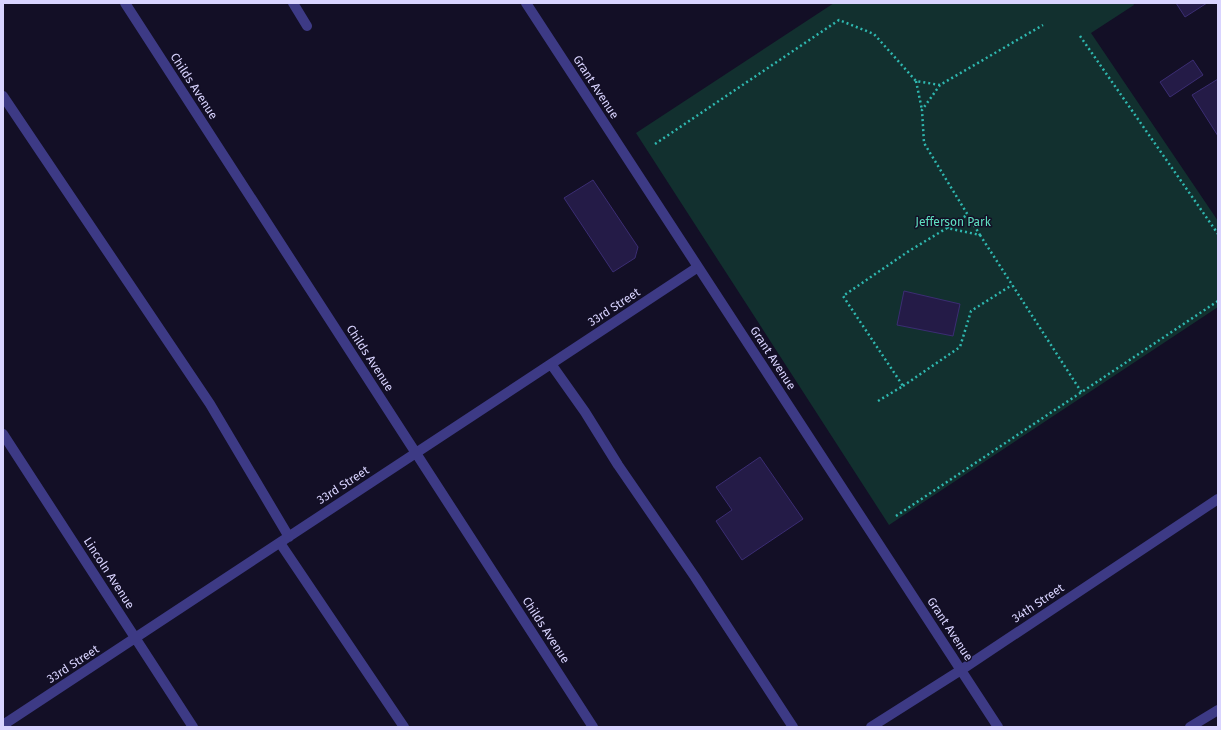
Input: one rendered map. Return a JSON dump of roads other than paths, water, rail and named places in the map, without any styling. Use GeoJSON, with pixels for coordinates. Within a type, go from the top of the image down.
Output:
{"type":"FeatureCollection","features":[{"type":"Feature","properties":{"kind":"street","name":"Childs Avenue"},"geometry":{"type":"LineString","coordinates":[[125,3],[592,727]]}},
{"type":"Feature","properties":{"kind":"street"},"geometry":{"type":"LineString","coordinates":[[293,3],[308,26]]}},
{"type":"Feature","properties":{"kind":"street","name":"Grant Avenue"},"geometry":{"type":"LineString","coordinates":[[526,3],[998,727]]}},
{"type":"Feature","properties":{"kind":"street"},"geometry":{"type":"LineString","coordinates":[[3,96],[210,404],[284,540],[404,727]]}},
{"type":"Feature","properties":{"kind":"street","name":"33rd Street"},"geometry":{"type":"LineString","coordinates":[[3,725],[698,267]]}},
{"type":"Feature","properties":{"kind":"street"},"geometry":{"type":"LineString","coordinates":[[551,364],[585,412],[618,465],[695,577],[792,727]]}},
{"type":"Feature","properties":{"kind":"street","name":"Lincoln Avenue"},"geometry":{"type":"LineString","coordinates":[[3,434],[194,727]]}},
{"type":"Feature","properties":{"kind":"street","name":"34th Street"},"geometry":{"type":"LineString","coordinates":[[871,727],[961,670],[1218,499]]}},
{"type":"Feature","properties":{"kind":"street"},"geometry":{"type":"LineString","coordinates":[[1190,727],[1218,710]]}},
{"type":"Feature","properties":{"kind":"park label","name":"Jefferson Park"},"geometry":{"type":"Point","coordinates":[953,222]}}]}
